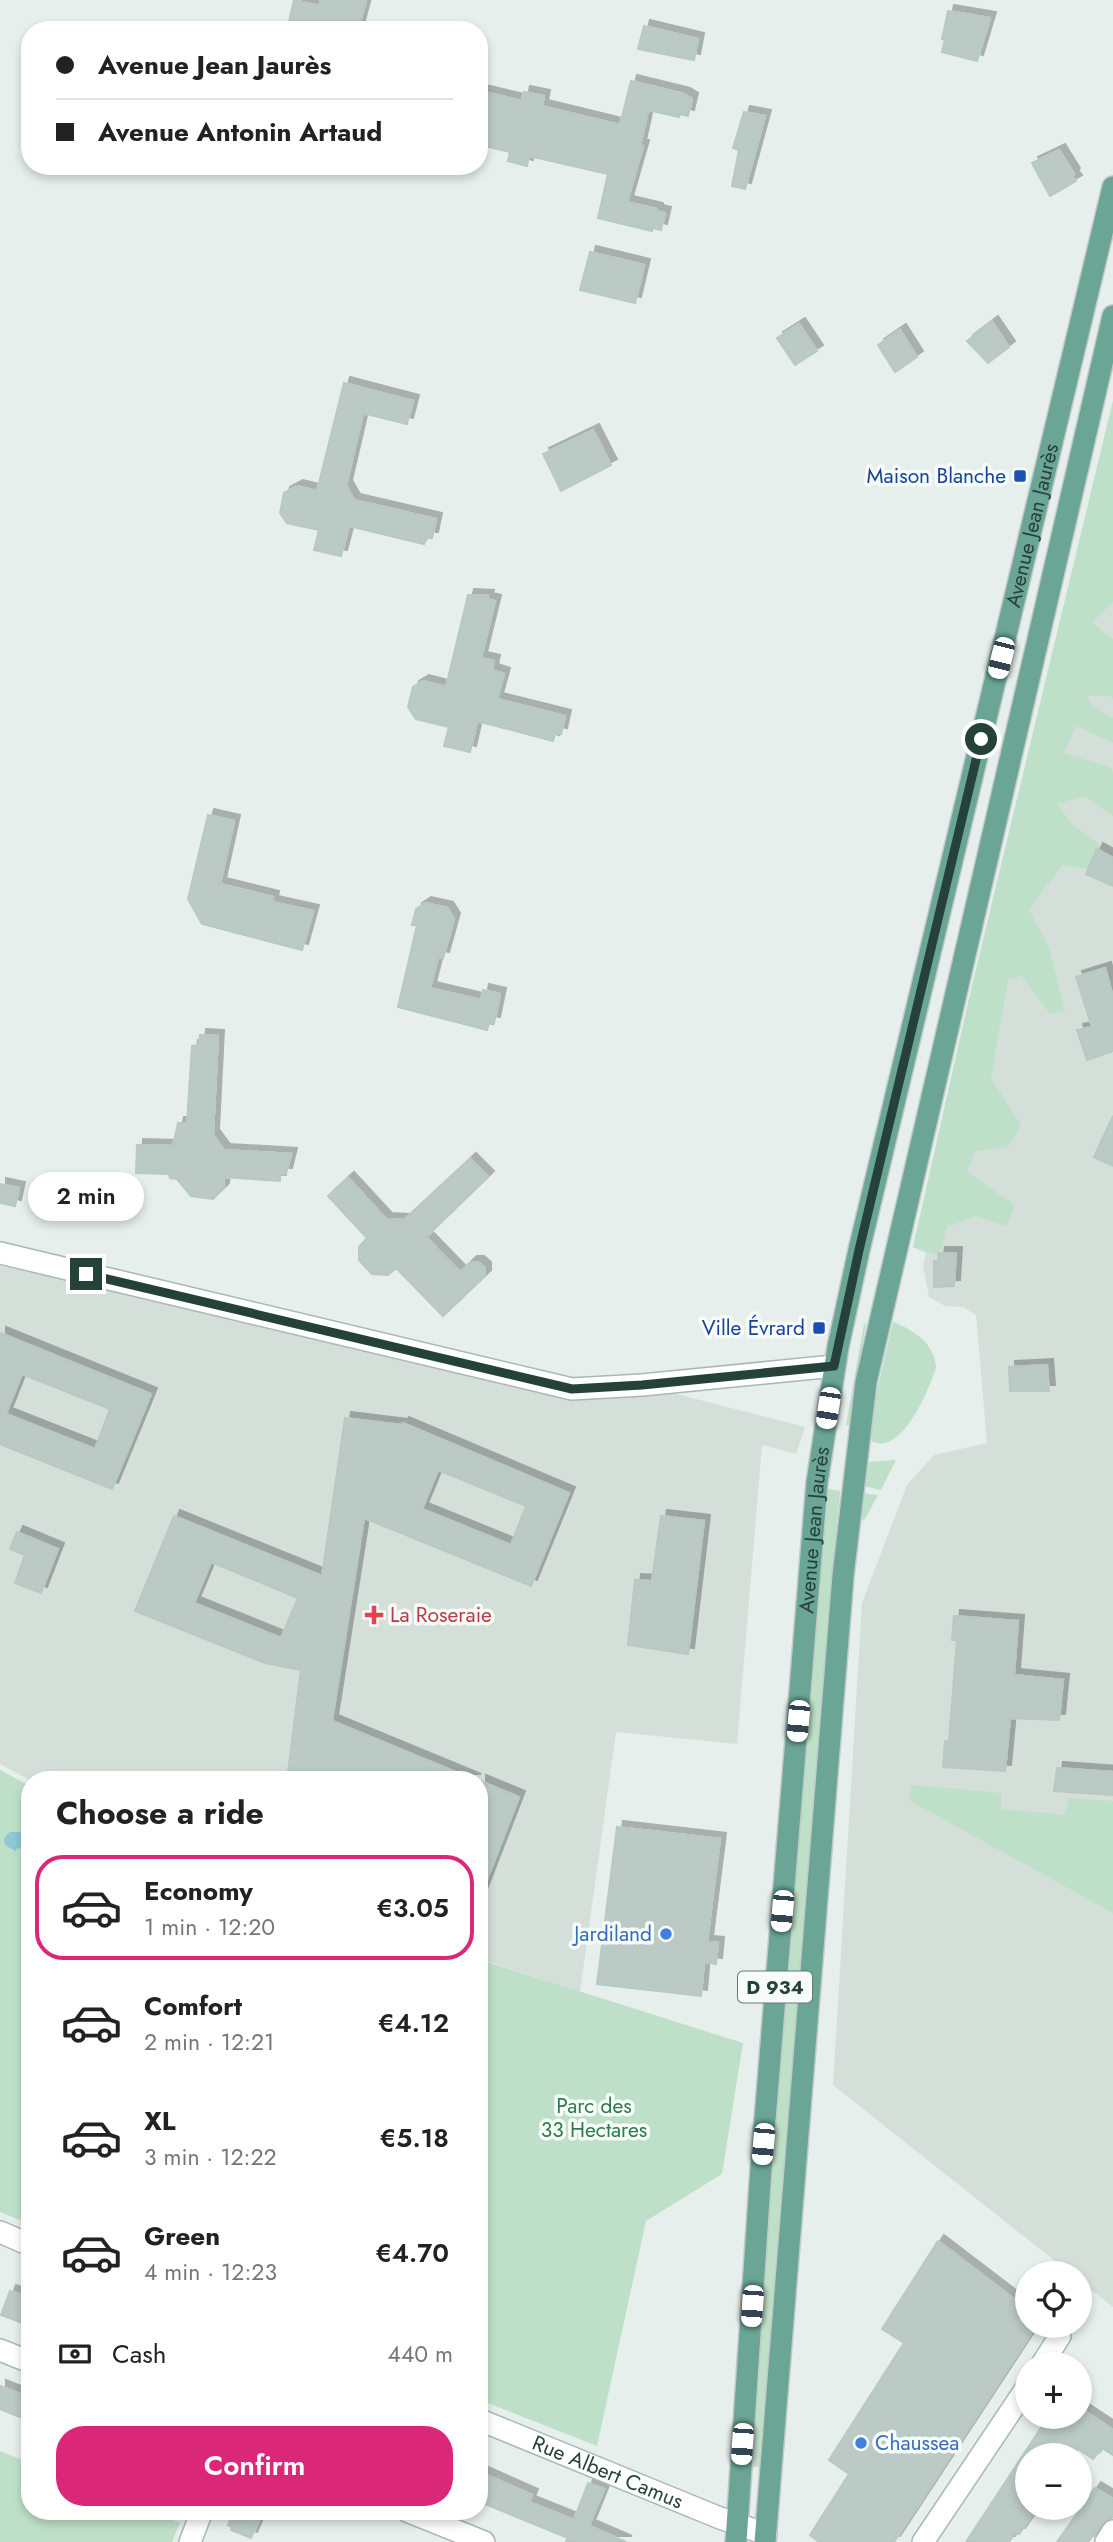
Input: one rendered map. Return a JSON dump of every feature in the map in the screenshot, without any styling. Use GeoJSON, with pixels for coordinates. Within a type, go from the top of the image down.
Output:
{"type":"FeatureCollection","features":[{"type":"Feature","properties":{"kind":"main road","name":"Avenue Jean Jaurès"},"geometry":{"type":"LineString","coordinates":[[737,2533],[761,2168],[817,1482],[834,1366],[862,1236],[1113,187]]}},
{"type":"Feature","properties":{"kind":"main road","name":"Avenue Jean Jaurès"},"geometry":{"type":"LineString","coordinates":[[765,2538],[842,1590],[866,1382],[1113,316]]}},
{"type":"Feature","properties":{"kind":"street"},"geometry":{"type":"LineString","coordinates":[[0,1253],[572,1389],[642,1385],[834,1366]]}},
{"type":"Feature","properties":{"kind":"street"},"geometry":{"type":"LineString","coordinates":[[0,2232],[21,2241]]}},
{"type":"Feature","properties":{"kind":"street"},"geometry":{"type":"LineString","coordinates":[[0,2350],[21,2358]]}},
{"type":"Feature","properties":{"kind":"street"},"geometry":{"type":"LineString","coordinates":[[923,2542],[1015,2405]]}},
{"type":"Feature","properties":{"kind":"street","name":"Rue Albert Camus"},"geometry":{"type":"LineString","coordinates":[[488,2424],[737,2533],[765,2538]]}},
{"type":"Feature","properties":{"kind":"street"},"geometry":{"type":"LineString","coordinates":[[190,2542],[199,2520]]}},
{"type":"Feature","properties":{"kind":"street"},"geometry":{"type":"LineString","coordinates":[[421,2520],[445,2535],[484,2542]]}},
{"type":"Feature","properties":{"kind":"street"},"geometry":{"type":"LineString","coordinates":[[1106,2542],[1113,2531]]}},
{"type":"Feature","properties":{"kind":"shaded area"},"geometry":{"type":"Polygon","coordinates":[[[1113,401],[1113,2307],[1092,2290],[1092,2261],[1055,2261],[833,2085],[862,1603],[907,1485],[934,1455],[987,1443],[976,1315],[963,1307],[945,1306],[929,1297],[923,1266],[926,1253],[913,1247],[971,990],[1113,401]]]}},
{"type":"Feature","properties":{"kind":"shaded area","name":"La Roseraie"},"geometry":{"type":"Polygon","coordinates":[[[0,1266],[572,1389],[642,1385],[805,1427],[796,1454],[762,1445],[737,1744],[616,1732],[580,1992],[488,1962],[488,1771],[21,1771],[21,1775],[0,1764],[0,1266]]]}},
{"type":"Feature","properties":{"kind":"green space"},"geometry":{"type":"Polygon","coordinates":[[[1113,401],[1113,602],[1092,623],[1113,639],[1113,699],[1110,696],[1086,696],[1092,705],[1113,718],[1113,743],[1076,726],[1064,753],[1109,767],[1113,772],[1113,816],[1085,796],[1057,804],[1072,824],[1099,844],[1105,871],[1062,865],[1029,910],[1049,947],[1065,1010],[1050,1014],[1021,976],[1008,979],[991,1078],[1021,1125],[1008,1147],[975,1151],[967,1172],[1015,1205],[1007,1226],[975,1216],[947,1227],[939,1256],[913,1247],[971,990],[1113,401]]]}},
{"type":"Feature","properties":{"kind":"green space"},"geometry":{"type":"Polygon","coordinates":[[[893,1322],[922,1338],[931,1351],[936,1367],[912,1419],[892,1440],[881,1443],[870,1440],[870,1437],[876,1395],[893,1322]]]}},
{"type":"Feature","properties":{"kind":"green space"},"geometry":{"type":"Polygon","coordinates":[[[866,1323],[849,1425],[846,1425],[864,1324],[866,1323]]]}},
{"type":"Feature","properties":{"kind":"green space"},"geometry":{"type":"Polygon","coordinates":[[[896,1460],[881,1490],[863,1486],[866,1465],[869,1462],[896,1460]]]}},
{"type":"Feature","properties":{"kind":"green space"},"geometry":{"type":"Polygon","coordinates":[[[828,1489],[840,1491],[759,2467],[753,2467],[776,2102],[828,1489]]]}},
{"type":"Feature","properties":{"kind":"green space"},"geometry":{"type":"Polygon","coordinates":[[[863,1493],[878,1495],[864,1521],[860,1518],[863,1493]]]}},
{"type":"Feature","properties":{"kind":"green space"},"geometry":{"type":"Polygon","coordinates":[[[0,1770],[21,1781],[21,2220],[0,2212],[0,1770]]]}},
{"type":"Feature","properties":{"kind":"green space"},"geometry":{"type":"Polygon","coordinates":[[[912,1785],[1001,1793],[1002,1809],[1065,1815],[1069,1798],[1113,1801],[1113,1913],[909,1800],[912,1785]]]}},
{"type":"Feature","properties":{"kind":"green space","name":"Parc des 33 Hectares"},"geometry":{"type":"Polygon","coordinates":[[[488,1963],[743,2043],[722,2174],[646,2221],[597,2446],[488,2403],[488,1963]]]}},
{"type":"Feature","properties":{"kind":"green space"},"geometry":{"type":"Polygon","coordinates":[[[0,2451],[21,2459],[21,2520],[173,2520],[180,2523],[172,2542],[0,2542],[0,2451]]]}},
{"type":"Feature","properties":{"kind":"water"},"geometry":{"type":"Polygon","coordinates":[[[10,1832],[21,1832],[21,1849],[15,1851],[5,1845],[4,1838],[10,1832]]]}},
{"type":"Feature","properties":{"kind":"building"},"geometry":{"type":"Polygon","coordinates":[[[294,0],[319,6],[321,0],[366,0],[360,21],[289,21],[294,0]]]}},
{"type":"Feature","properties":{"kind":"building"},"geometry":{"type":"Polygon","coordinates":[[[948,11],[990,18],[977,61],[942,52],[948,11]]]}},
{"type":"Feature","properties":{"kind":"building"},"geometry":{"type":"Polygon","coordinates":[[[644,26],[698,39],[694,60],[638,49],[644,26]]]}},
{"type":"Feature","properties":{"kind":"building"},"geometry":{"type":"Polygon","coordinates":[[[631,81],[684,94],[692,99],[688,116],[680,114],[679,117],[648,110],[640,146],[643,146],[627,202],[665,213],[661,230],[653,228],[652,231],[598,218],[608,174],[529,156],[527,166],[508,161],[510,152],[488,147],[488,93],[522,101],[524,92],[544,96],[542,106],[620,125],[631,81]]]}},
{"type":"Feature","properties":{"kind":"building"},"geometry":{"type":"Polygon","coordinates":[[[744,112],[765,116],[745,189],[732,186],[739,150],[733,148],[744,112]]]}},
{"type":"Feature","properties":{"kind":"building"},"geometry":{"type":"Polygon","coordinates":[[[1059,150],[1076,181],[1050,196],[1032,163],[1059,150]]]}},
{"type":"Feature","properties":{"kind":"building"},"geometry":{"type":"Polygon","coordinates":[[[590,252],[644,265],[635,303],[580,290],[590,252]]]}},
{"type":"Feature","properties":{"kind":"building"},"geometry":{"type":"Polygon","coordinates":[[[992,322],[1009,347],[988,363],[967,341],[992,322]]]}},
{"type":"Feature","properties":{"kind":"building"},"geometry":{"type":"Polygon","coordinates":[[[799,324],[817,351],[795,365],[777,338],[799,324]]]}},
{"type":"Feature","properties":{"kind":"building"},"geometry":{"type":"Polygon","coordinates":[[[900,330],[917,357],[895,372],[878,345],[900,330]]]}},
{"type":"Feature","properties":{"kind":"building"},"geometry":{"type":"Polygon","coordinates":[[[344,383],[413,401],[407,424],[363,413],[346,486],[354,500],[436,519],[432,538],[427,538],[424,544],[349,526],[341,556],[314,550],[319,530],[287,523],[280,513],[284,493],[297,486],[317,491],[344,383]]]}},
{"type":"Feature","properties":{"kind":"building"},"geometry":{"type":"Polygon","coordinates":[[[593,430],[611,465],[561,491],[543,454],[593,430]]]}},
{"type":"Feature","properties":{"kind":"building"},"geometry":{"type":"Polygon","coordinates":[[[468,595],[488,596],[487,599],[495,601],[481,658],[494,661],[492,670],[504,674],[497,699],[565,716],[561,734],[555,733],[553,741],[477,721],[470,752],[444,746],[449,727],[416,719],[408,707],[413,687],[423,681],[446,687],[468,595]]]}},
{"type":"Feature","properties":{"kind":"building"},"geometry":{"type":"Polygon","coordinates":[[[208,815],[234,821],[220,884],[273,897],[272,902],[313,911],[302,950],[202,924],[188,899],[208,815]]]}},
{"type":"Feature","properties":{"kind":"building"},"geometry":{"type":"Polygon","coordinates":[[[1097,849],[1113,858],[1113,886],[1086,874],[1097,849]]]}},
{"type":"Feature","properties":{"kind":"building"},"geometry":{"type":"Polygon","coordinates":[[[425,903],[447,908],[454,919],[443,958],[438,957],[430,988],[481,1000],[483,990],[500,994],[494,1023],[489,1022],[487,1030],[398,1007],[417,925],[412,925],[416,909],[425,903]]]}},
{"type":"Feature","properties":{"kind":"building"},"geometry":{"type":"Polygon","coordinates":[[[1105,968],[1113,997],[1113,1051],[1087,1060],[1077,1030],[1092,1027],[1076,977],[1105,968]]]}},
{"type":"Feature","properties":{"kind":"building"},"geometry":{"type":"Polygon","coordinates":[[[200,1035],[218,1036],[213,1135],[224,1150],[291,1154],[286,1174],[280,1174],[280,1181],[224,1177],[223,1189],[213,1199],[191,1196],[177,1179],[170,1178],[169,1174],[136,1173],[137,1145],[173,1146],[178,1123],[187,1123],[192,1046],[199,1045],[200,1035]]]}},
{"type":"Feature","properties":{"kind":"building"},"geometry":{"type":"Polygon","coordinates":[[[1113,1116],[1113,1166],[1094,1157],[1113,1116]]]}},
{"type":"Feature","properties":{"kind":"building"},"geometry":{"type":"Polygon","coordinates":[[[470,1159],[488,1177],[426,1237],[460,1272],[471,1262],[478,1262],[485,1268],[485,1276],[443,1316],[396,1268],[388,1275],[372,1274],[359,1260],[359,1247],[367,1238],[328,1196],[348,1178],[386,1219],[404,1220],[470,1159]]]}},
{"type":"Feature","properties":{"kind":"building"},"geometry":{"type":"Polygon","coordinates":[[[0,1184],[19,1188],[15,1206],[0,1203],[0,1184]]]}},
{"type":"Feature","properties":{"kind":"building"},"geometry":{"type":"Polygon","coordinates":[[[939,1253],[956,1253],[954,1286],[934,1287],[934,1261],[938,1261],[939,1253]]]}},
{"type":"Feature","properties":{"kind":"building"},"geometry":{"type":"Polygon","coordinates":[[[0,1333],[151,1394],[112,1489],[0,1444],[0,1333]],[[22,1374],[6,1414],[95,1449],[110,1409],[22,1374]]]}},
{"type":"Feature","properties":{"kind":"building"},"geometry":{"type":"Polygon","coordinates":[[[1047,1365],[1049,1391],[1010,1391],[1009,1367],[1047,1365]]]}},
{"type":"Feature","properties":{"kind":"building"},"geometry":{"type":"Polygon","coordinates":[[[345,1418],[403,1423],[569,1493],[531,1586],[364,1518],[332,1721],[453,1771],[288,1771],[301,1670],[265,1663],[135,1611],[174,1516],[322,1576],[345,1418]],[[438,1470],[422,1509],[511,1545],[526,1506],[438,1470]],[[211,1562],[194,1603],[281,1638],[298,1598],[211,1562]]]}},
{"type":"Feature","properties":{"kind":"building"},"geometry":{"type":"Polygon","coordinates":[[[661,1516],[704,1521],[688,1654],[628,1645],[635,1580],[652,1581],[661,1516]]]}},
{"type":"Feature","properties":{"kind":"building"},"geometry":{"type":"Polygon","coordinates":[[[17,1532],[58,1549],[41,1593],[15,1583],[25,1555],[10,1549],[17,1532]]]}},
{"type":"Feature","properties":{"kind":"building"},"geometry":{"type":"Polygon","coordinates":[[[954,1616],[1018,1621],[1014,1675],[1063,1680],[1059,1720],[1010,1718],[1005,1771],[943,1767],[945,1741],[949,1741],[957,1640],[952,1640],[954,1616]]]}},
{"type":"Feature","properties":{"kind":"building"},"geometry":{"type":"Polygon","coordinates":[[[1057,1768],[1113,1772],[1113,1795],[1054,1791],[1057,1768]]]}},
{"type":"Feature","properties":{"kind":"building"},"geometry":{"type":"Polygon","coordinates":[[[488,1784],[519,1797],[488,1877],[488,1784]]]}},
{"type":"Feature","properties":{"kind":"building"},"geometry":{"type":"Polygon","coordinates":[[[617,1827],[720,1839],[707,1942],[718,1943],[716,1964],[704,1962],[701,1996],[597,1984],[617,1827]]]}},
{"type":"Feature","properties":{"kind":"building"},"geometry":{"type":"Polygon","coordinates":[[[938,2241],[1015,2300],[1015,2338],[1028,2338],[1019,2352],[1015,2352],[1015,2358],[894,2542],[819,2542],[810,2535],[849,2474],[829,2460],[904,2343],[882,2329],[938,2241]]]}},
{"type":"Feature","properties":{"kind":"building"},"geometry":{"type":"Polygon","coordinates":[[[10,2291],[21,2295],[21,2322],[1,2315],[10,2291]]]}},
{"type":"Feature","properties":{"kind":"building"},"geometry":{"type":"Polygon","coordinates":[[[0,2386],[21,2394],[21,2417],[0,2409],[0,2386]]]}},
{"type":"Feature","properties":{"kind":"building"},"geometry":{"type":"Polygon","coordinates":[[[1092,2416],[1113,2430],[1113,2455],[1102,2448],[1093,2459],[1092,2443],[1031,2443],[1040,2429],[1092,2429],[1092,2416]]]}},
{"type":"Feature","properties":{"kind":"building"},"geometry":{"type":"Polygon","coordinates":[[[1015,2467],[1015,2520],[1029,2520],[1019,2534],[1015,2533],[1009,2542],[966,2542],[1015,2467]]]}},
{"type":"Feature","properties":{"kind":"building"},"geometry":{"type":"Polygon","coordinates":[[[488,2476],[532,2495],[529,2502],[574,2520],[588,2483],[604,2489],[589,2526],[626,2542],[566,2542],[568,2538],[488,2505],[488,2476]]]}},
{"type":"Feature","properties":{"kind":"building"},"geometry":{"type":"Polygon","coordinates":[[[1095,2488],[1113,2499],[1113,2517],[1102,2523],[1088,2542],[1057,2542],[1072,2520],[1092,2520],[1092,2492],[1095,2488]]]}},
{"type":"Feature","properties":{"kind":"building"},"geometry":{"type":"Polygon","coordinates":[[[230,2520],[259,2520],[251,2538],[231,2530],[232,2527],[228,2525],[230,2520]]]}},
{"type":"Feature","properties":{"kind":"place","name":"Maison Blanche"},"geometry":{"type":"Point","coordinates":[1020,476]}},
{"type":"Feature","properties":{"kind":"place","name":"Ville Évrard"},"geometry":{"type":"Point","coordinates":[819,1328]}},
{"type":"Feature","properties":{"kind":"place","name":"La Roseraie"},"geometry":{"type":"Point","coordinates":[374,1615]}},
{"type":"Feature","properties":{"kind":"place","name":"Jardiland"},"geometry":{"type":"Point","coordinates":[666,1934]}},
{"type":"Feature","properties":{"kind":"place","name":"Chaussea"},"geometry":{"type":"Point","coordinates":[861,2443]}},
{"type":"Feature","properties":{"kind":"route"},"geometry":{"type":"LineString","coordinates":[[86,1274],[572,1389],[642,1385],[834,1366],[859,1250],[981,739]]}}]}
